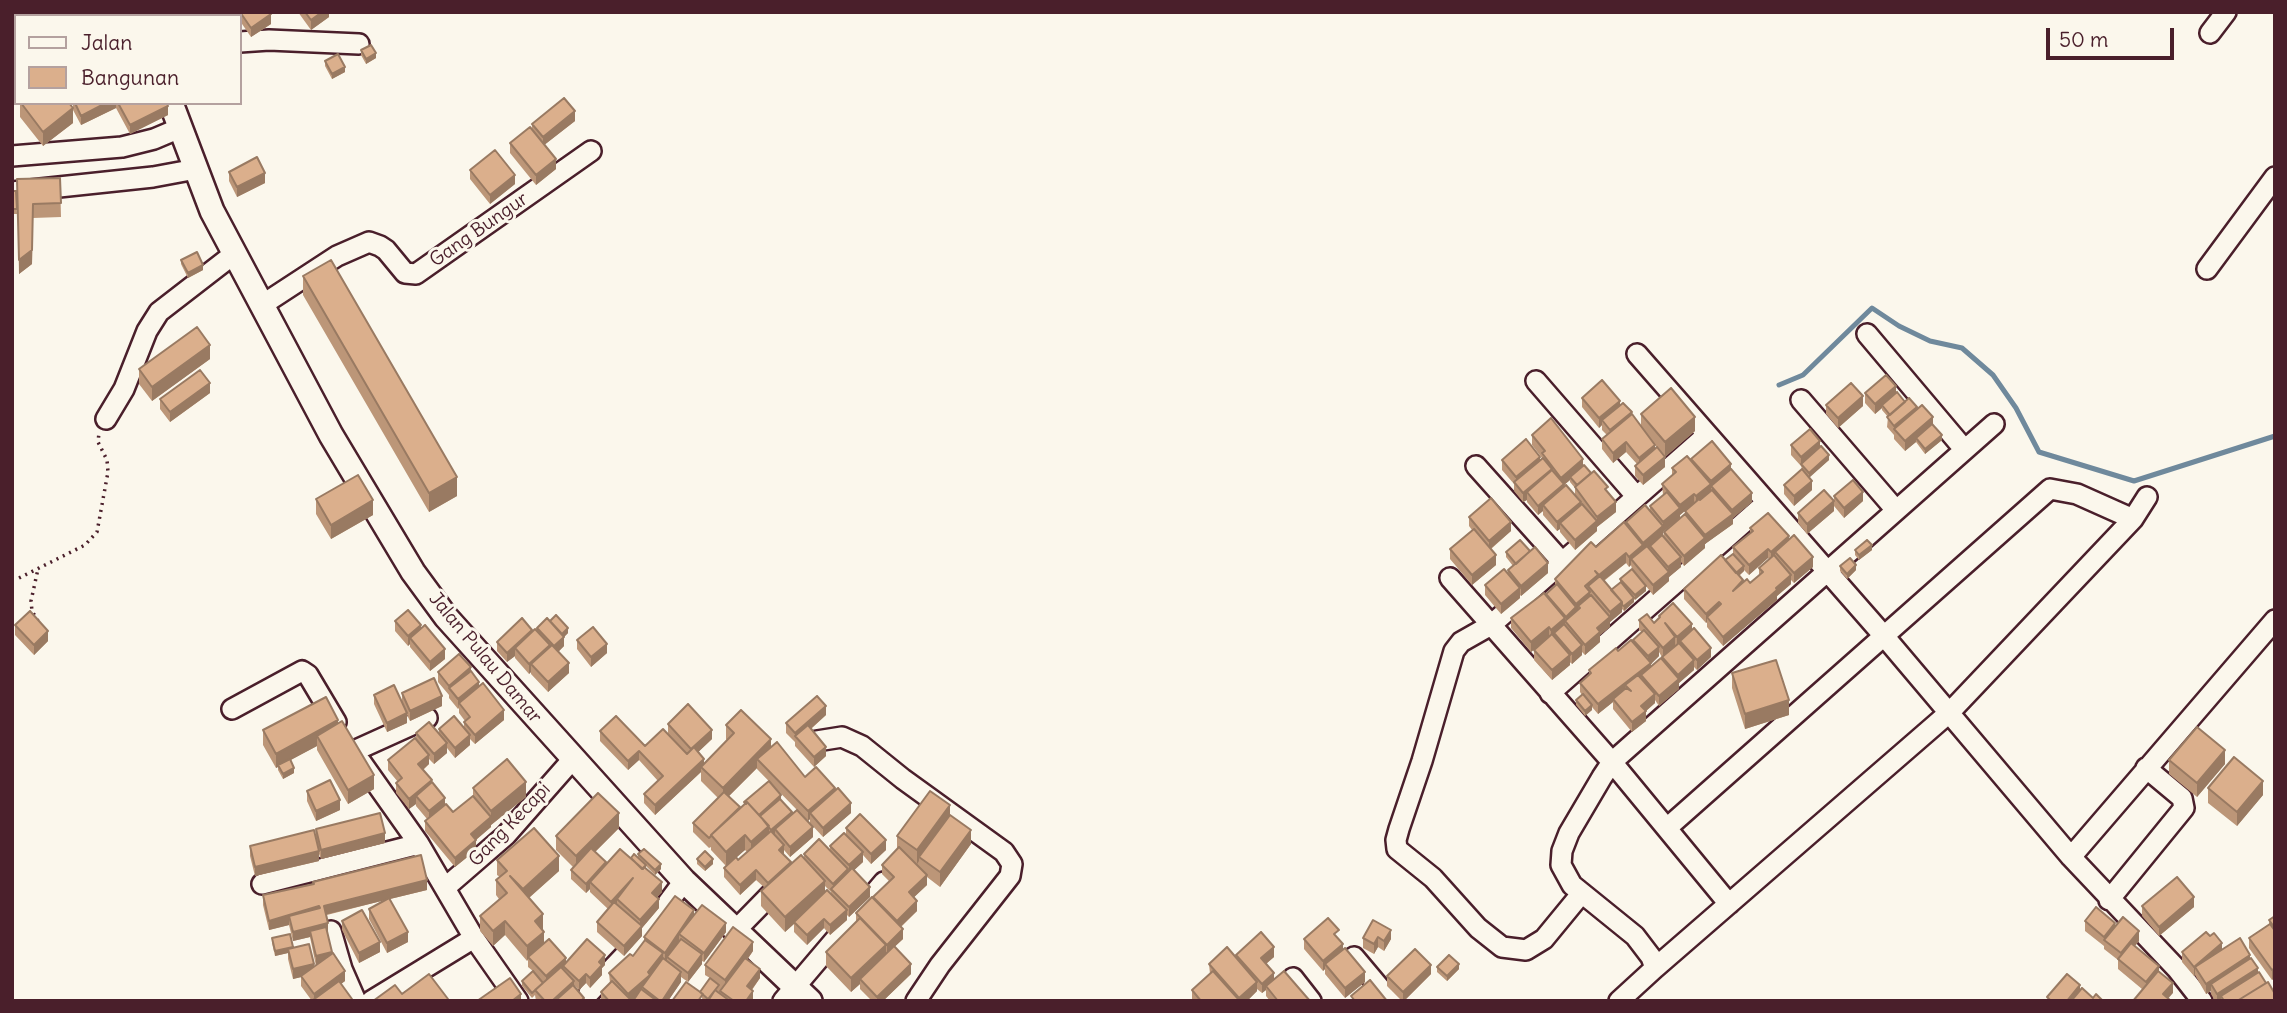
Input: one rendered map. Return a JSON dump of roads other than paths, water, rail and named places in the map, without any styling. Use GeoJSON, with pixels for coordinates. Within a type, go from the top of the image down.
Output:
{"type":"FeatureCollection","features":[{"type":"Feature","properties":{"kind":"street"},"geometry":{"type":"LineString","coordinates":[[2210,33],[2225,12]]}},
{"type":"Feature","properties":{"kind":"street"},"geometry":{"type":"LineString","coordinates":[[242,42],[269,40],[359,44]]}},
{"type":"Feature","properties":{"kind":"street","name":"Jalan Pulau Damar"},"geometry":{"type":"LineString","coordinates":[[172,105],[212,211],[234,254],[331,435],[413,572],[454,627],[572,760],[796,996]]}},
{"type":"Feature","properties":{"kind":"street"},"geometry":{"type":"LineString","coordinates":[[12,156],[122,147],[153,139],[188,148]]}},
{"type":"Feature","properties":{"kind":"street"},"geometry":{"type":"LineString","coordinates":[[12,192],[153,177],[188,148]]}},
{"type":"Feature","properties":{"kind":"street","name":"Gang Bungur"},"geometry":{"type":"LineString","coordinates":[[262,306],[337,256],[369,242],[386,250],[405,273],[416,274],[591,151]]}},
{"type":"Feature","properties":{"kind":"street"},"geometry":{"type":"LineString","coordinates":[[2207,269],[2275,177]]}},
{"type":"Feature","properties":{"kind":"street"},"geometry":{"type":"LineString","coordinates":[[106,419],[124,389],[146,331],[159,312],[234,254]]}},
{"type":"Feature","properties":{"kind":"street"},"geometry":{"type":"LineString","coordinates":[[1867,334],[1964,449]]}},
{"type":"Feature","properties":{"kind":"street"},"geometry":{"type":"LineString","coordinates":[[1637,354],[1950,712],[2071,857],[2177,969],[2202,1001]]}},
{"type":"Feature","properties":{"kind":"street"},"geometry":{"type":"LineString","coordinates":[[1536,381],[1636,496]]}},
{"type":"Feature","properties":{"kind":"street"},"geometry":{"type":"LineString","coordinates":[[1801,400],[1895,509]]}},
{"type":"Feature","properties":{"kind":"street"},"geometry":{"type":"LineString","coordinates":[[1655,968],[1647,950],[1635,936],[1572,886],[1561,865],[1562,851],[1569,833],[1612,762],[1994,424]]}},
{"type":"Feature","properties":{"kind":"street"},"geometry":{"type":"LineString","coordinates":[[1581,894],[1545,939],[1526,950],[1502,947],[1478,928],[1433,878],[1397,849],[1399,829],[1454,651],[1461,642],[1491,625],[1707,435]]}},
{"type":"Feature","properties":{"kind":"street"},"geometry":{"type":"LineString","coordinates":[[1476,466],[1562,562]]}},
{"type":"Feature","properties":{"kind":"street"},"geometry":{"type":"LineString","coordinates":[[1667,828],[2050,489],[2077,494],[2133,519]]}},
{"type":"Feature","properties":{"kind":"street"},"geometry":{"type":"LineString","coordinates":[[1619,1001],[1950,712],[2133,519],[2147,497]]}},
{"type":"Feature","properties":{"kind":"street"},"geometry":{"type":"LineString","coordinates":[[1550,693],[1766,503]]}},
{"type":"Feature","properties":{"kind":"street"},"geometry":{"type":"LineString","coordinates":[[1450,578],[1612,762],[1729,904]]}},
{"type":"Feature","properties":{"kind":"street"},"geometry":{"type":"LineString","coordinates":[[2071,857],[2275,620]]}},
{"type":"Feature","properties":{"kind":"street"},"geometry":{"type":"LineString","coordinates":[[232,709],[304,671],[354,751],[419,844],[474,938],[518,1001]]}},
{"type":"Feature","properties":{"kind":"street"},"geometry":{"type":"LineString","coordinates":[[354,751],[427,718]]}},
{"type":"Feature","properties":{"kind":"street"},"geometry":{"type":"LineString","coordinates":[[817,741],[842,737],[862,746],[1004,852],[1012,864],[1010,876],[940,965],[916,1001]]}},
{"type":"Feature","properties":{"kind":"street","name":"Gang Kecapi"},"geometry":{"type":"LineString","coordinates":[[446,887],[506,835],[572,760]]}},
{"type":"Feature","properties":{"kind":"street"},"geometry":{"type":"LineString","coordinates":[[2109,900],[2183,808],[2182,798],[2146,768]]}},
{"type":"Feature","properties":{"kind":"street"},"geometry":{"type":"LineString","coordinates":[[262,884],[419,844]]}},
{"type":"Feature","properties":{"kind":"street"},"geometry":{"type":"LineString","coordinates":[[735,931],[788,877]]}},
{"type":"Feature","properties":{"kind":"street"},"geometry":{"type":"LineString","coordinates":[[589,993],[644,935],[684,881]]}},
{"type":"Feature","properties":{"kind":"street"},"geometry":{"type":"LineString","coordinates":[[796,996],[884,883]]}},
{"type":"Feature","properties":{"kind":"street"},"geometry":{"type":"LineString","coordinates":[[331,931],[342,969],[356,1001]]}},
{"type":"Feature","properties":{"kind":"street"},"geometry":{"type":"LineString","coordinates":[[372,1001],[474,938]]}},
{"type":"Feature","properties":{"kind":"street"},"geometry":{"type":"LineString","coordinates":[[1354,957],[1391,1001]]}},
{"type":"Feature","properties":{"kind":"street"},"geometry":{"type":"LineString","coordinates":[[1293,978],[1311,1001]]}},
{"type":"Feature","properties":{"kind":"waterway"},"geometry":{"type":"LineString","coordinates":[[1779,385],[1803,375],[1872,308],[1899,326],[1930,341],[1962,348],[1993,375],[2016,408],[2039,452],[2134,481],[2275,436]]}}]}
